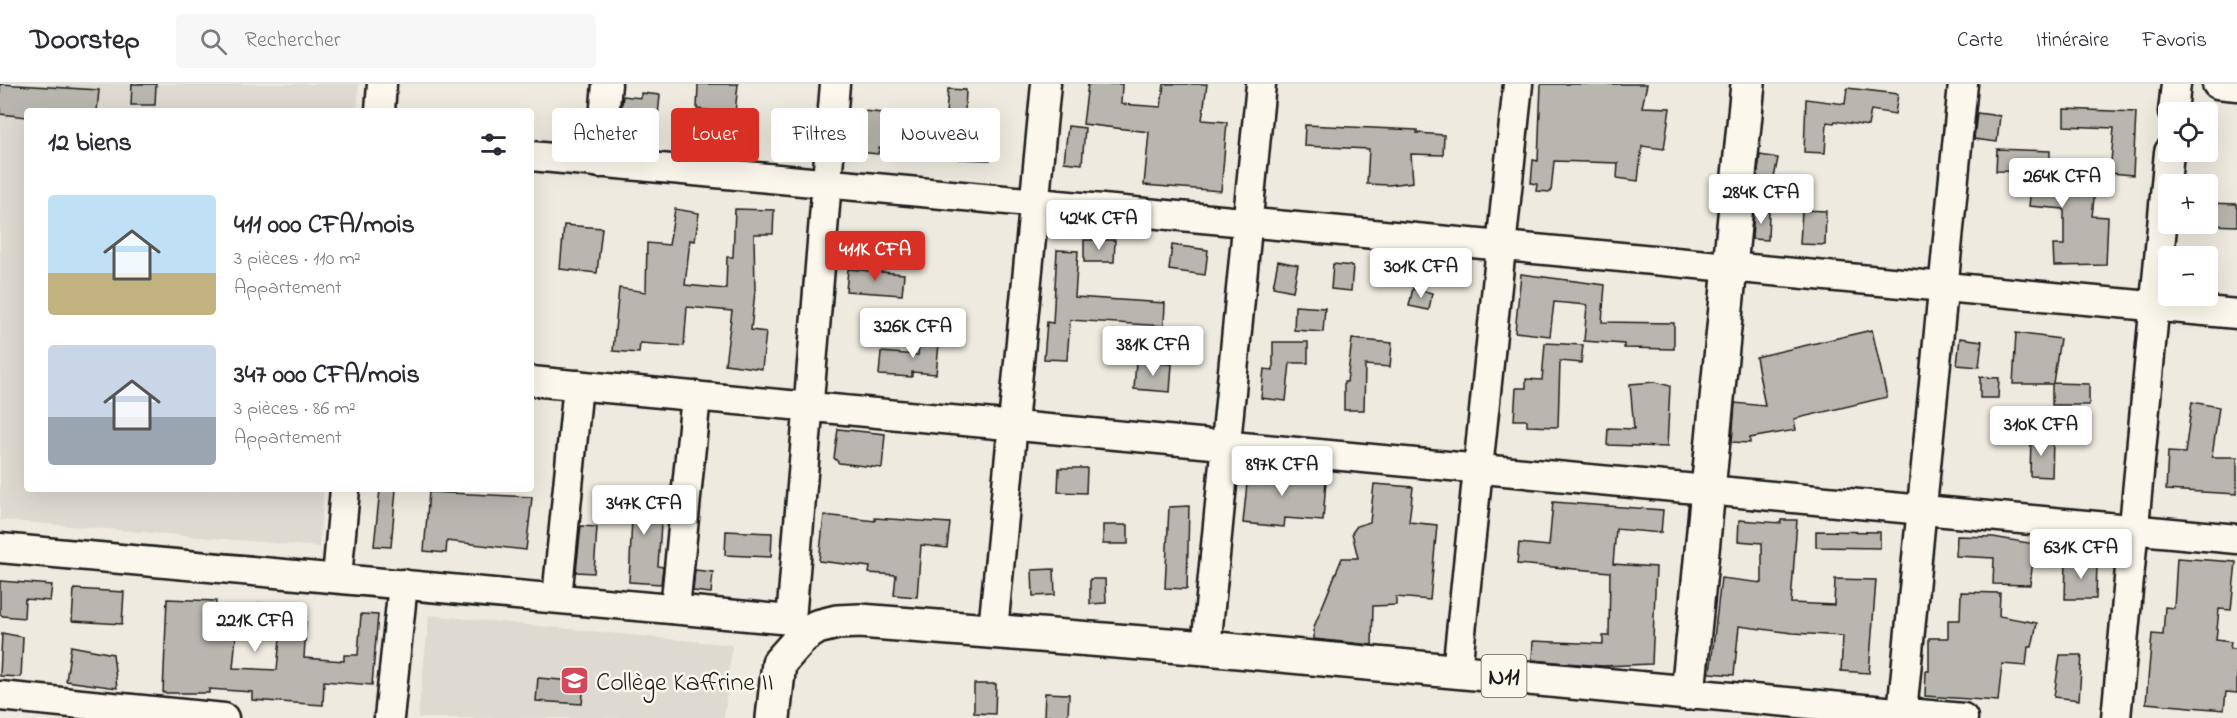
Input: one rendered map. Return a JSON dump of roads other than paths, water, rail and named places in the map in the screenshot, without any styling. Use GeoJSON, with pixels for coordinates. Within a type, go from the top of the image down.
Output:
{"type":"FeatureCollection","features":[{"type":"Feature","properties":{"kind":"main road"},"geometry":{"type":"LineString","coordinates":[[1688,693],[1748,84]]}},
{"type":"Feature","properties":{"kind":"main road","name":"N11"},"geometry":{"type":"LineString","coordinates":[[773,718],[779,663],[797,628],[817,627],[837,622],[879,621],[993,630],[1688,693]]}},
{"type":"Feature","properties":{"kind":"street"},"geometry":{"type":"LineString","coordinates":[[380,108],[382,84]]}},
{"type":"Feature","properties":{"kind":"street"},"geometry":{"type":"LineString","coordinates":[[605,108],[607,84]]}},
{"type":"Feature","properties":{"kind":"street"},"geometry":{"type":"LineString","coordinates":[[0,548],[675,609],[797,628],[808,407],[835,84]]}},
{"type":"Feature","properties":{"kind":"street"},"geometry":{"type":"LineString","coordinates":[[993,630],[1046,84]]}},
{"type":"Feature","properties":{"kind":"street"},"geometry":{"type":"LineString","coordinates":[[1206,648],[1261,84]]}},
{"type":"Feature","properties":{"kind":"street"},"geometry":{"type":"LineString","coordinates":[[1457,671],[1518,84]]}},
{"type":"Feature","properties":{"kind":"street"},"geometry":{"type":"LineString","coordinates":[[1902,712],[1963,84]]}},
{"type":"Feature","properties":{"kind":"street"},"geometry":{"type":"LineString","coordinates":[[2174,102],[2176,84]]}},
{"type":"Feature","properties":{"kind":"street"},"geometry":{"type":"LineString","coordinates":[[2217,84],[2237,86]]}},
{"type":"Feature","properties":{"kind":"street"},"geometry":{"type":"LineString","coordinates":[[534,156],[552,158]]}},
{"type":"Feature","properties":{"kind":"street"},"geometry":{"type":"LineString","coordinates":[[600,162],[2237,314]]}},
{"type":"Feature","properties":{"kind":"street"},"geometry":{"type":"LineString","coordinates":[[2116,718],[2168,162]]}},
{"type":"Feature","properties":{"kind":"street"},"geometry":{"type":"LineString","coordinates":[[534,381],[2237,539]]}},
{"type":"Feature","properties":{"kind":"street"},"geometry":{"type":"LineString","coordinates":[[557,598],[578,385]]}},
{"type":"Feature","properties":{"kind":"street"},"geometry":{"type":"LineString","coordinates":[[675,609],[696,396]]}},
{"type":"Feature","properties":{"kind":"street"},"geometry":{"type":"LineString","coordinates":[[337,578],[345,492]]}},
{"type":"Feature","properties":{"kind":"street"},"geometry":{"type":"LineString","coordinates":[[389,718],[403,584]]}},
{"type":"Feature","properties":{"kind":"street"},"geometry":{"type":"LineString","coordinates":[[1688,693],[1963,718]]}},
{"type":"Feature","properties":{"kind":"street"},"geometry":{"type":"LineString","coordinates":[[0,696],[224,718]]}},
{"type":"Feature","properties":{"kind":"place","name":"Collège Kaffrine II"},"geometry":{"type":"Point","coordinates":[575,681]}}]}
